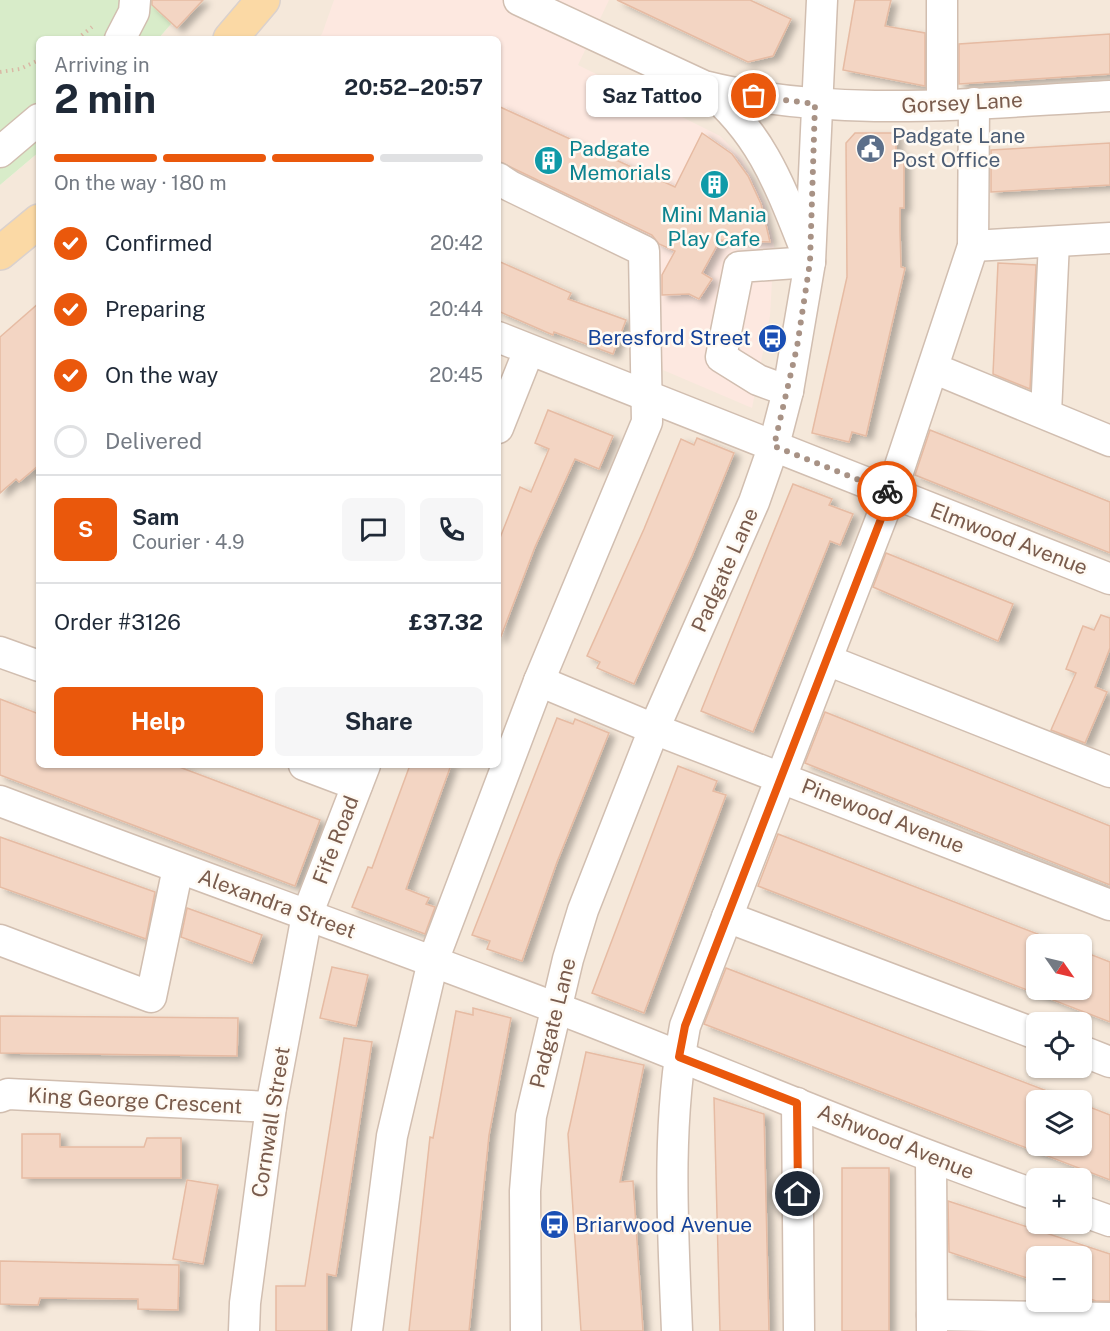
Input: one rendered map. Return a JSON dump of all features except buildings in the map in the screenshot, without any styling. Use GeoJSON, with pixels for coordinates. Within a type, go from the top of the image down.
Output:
{"type":"FeatureCollection","features":[{"type":"Feature","properties":{"kind":"main road"},"geometry":{"type":"LineString","coordinates":[[232,36],[262,0]]}},
{"type":"Feature","properties":{"kind":"main road"},"geometry":{"type":"LineString","coordinates":[[0,253],[36,223]]}},
{"type":"Feature","properties":{"kind":"street"},"geometry":{"type":"LineString","coordinates":[[122,36],[134,12],[135,0]]}},
{"type":"Feature","properties":{"kind":"street"},"geometry":{"type":"LineString","coordinates":[[519,0],[704,86],[734,93],[815,104]]}},
{"type":"Feature","properties":{"kind":"street","name":"Padgate Lane"},"geometry":{"type":"LineString","coordinates":[[526,1331],[525,1191],[531,1116],[554,1008],[583,910],[654,729],[742,531],[774,446],[788,391],[810,262],[815,104],[822,0]]}},
{"type":"Feature","properties":{"kind":"street"},"geometry":{"type":"LineString","coordinates":[[942,0],[942,105]]}},
{"type":"Feature","properties":{"kind":"street"},"geometry":{"type":"LineString","coordinates":[[704,86],[729,107],[747,127],[770,162],[810,262],[740,267],[721,357],[758,380],[788,391]]}},
{"type":"Feature","properties":{"kind":"street","name":"Gorsey Lane"},"geometry":{"type":"LineString","coordinates":[[815,104],[888,107],[1110,96]]}},
{"type":"Feature","properties":{"kind":"street"},"geometry":{"type":"LineString","coordinates":[[677,1331],[672,1186],[679,1057],[685,1026],[891,493],[973,246],[974,103]]}},
{"type":"Feature","properties":{"kind":"street"},"geometry":{"type":"LineString","coordinates":[[0,152],[36,122]]}},
{"type":"Feature","properties":{"kind":"street"},"geometry":{"type":"LineString","coordinates":[[367,1331],[392,1136],[433,961],[539,681],[647,422],[644,251],[501,180]]}},
{"type":"Feature","properties":{"kind":"street"},"geometry":{"type":"LineString","coordinates":[[973,246],[1110,238]]}},
{"type":"Feature","properties":{"kind":"street"},"geometry":{"type":"LineString","coordinates":[[1046,413],[1054,242]]}},
{"type":"Feature","properties":{"kind":"street"},"geometry":{"type":"LineString","coordinates":[[501,338],[774,446]]}},
{"type":"Feature","properties":{"kind":"street"},"geometry":{"type":"LineString","coordinates":[[501,420],[529,350]]}},
{"type":"Feature","properties":{"kind":"street"},"geometry":{"type":"LineString","coordinates":[[933,368],[1110,441]]}},
{"type":"Feature","properties":{"kind":"street","name":"Elmwood Avenue"},"geometry":{"type":"LineString","coordinates":[[774,446],[1110,579]]}},
{"type":"Feature","properties":{"kind":"street"},"geometry":{"type":"LineString","coordinates":[[0,652],[36,665]]}},
{"type":"Feature","properties":{"kind":"street"},"geometry":{"type":"LineString","coordinates":[[827,660],[1110,772]]}},
{"type":"Feature","properties":{"kind":"street","name":"Pinewood Avenue"},"geometry":{"type":"LineString","coordinates":[[539,681],[654,729],[1110,905]]}},
{"type":"Feature","properties":{"kind":"street"},"geometry":{"type":"LineString","coordinates":[[321,768],[361,775]]}},
{"type":"Feature","properties":{"kind":"street","name":"Fife Road"},"geometry":{"type":"LineString","coordinates":[[307,915],[361,775]]}},
{"type":"Feature","properties":{"kind":"street","name":"Alexandra Street"},"geometry":{"type":"LineString","coordinates":[[0,801],[554,1008]]}},
{"type":"Feature","properties":{"kind":"street"},"geometry":{"type":"LineString","coordinates":[[0,940],[151,997],[178,868]]}},
{"type":"Feature","properties":{"kind":"street","name":"Cornwall Street"},"geometry":{"type":"LineString","coordinates":[[244,1331],[245,1304],[271,1107],[307,915]]}},
{"type":"Feature","properties":{"kind":"street"},"geometry":{"type":"LineString","coordinates":[[727,917],[1026,1030]]}},
{"type":"Feature","properties":{"kind":"street","name":"Ashwood Avenue"},"geometry":{"type":"LineString","coordinates":[[554,1008],[931,1158],[1026,1191]]}},
{"type":"Feature","properties":{"kind":"street"},"geometry":{"type":"LineString","coordinates":[[1092,1055],[1110,1062]]}},
{"type":"Feature","properties":{"kind":"street","name":"King George Crescent"},"geometry":{"type":"LineString","coordinates":[[0,1097],[8,1094],[271,1107]]}},
{"type":"Feature","properties":{"kind":"street"},"geometry":{"type":"LineString","coordinates":[[797,1103],[799,1331]]}},
{"type":"Feature","properties":{"kind":"street"},"geometry":{"type":"LineString","coordinates":[[931,1158],[932,1323],[1110,1318]]}},
{"type":"Feature","properties":{"kind":"street"},"geometry":{"type":"LineString","coordinates":[[1092,1215],[1110,1221]]}},
{"type":"Feature","properties":{"kind":"path"},"geometry":{"type":"LineString","coordinates":[[0,72],[20,69],[36,61]]}},
{"type":"Feature","properties":{"kind":"shaded area"},"geometry":{"type":"Polygon","coordinates":[[[192,0],[1110,0],[1110,1331],[0,1331],[0,185],[36,155],[36,768],[501,768],[501,36],[161,36],[192,0]]]}},
{"type":"Feature","properties":{"kind":"shaded area"},"geometry":{"type":"Polygon","coordinates":[[[334,0],[609,0],[578,65],[720,136],[742,158],[765,203],[774,245],[770,316],[752,408],[663,370],[648,242],[501,168],[501,36],[320,36],[334,0]]]}},
{"type":"Feature","properties":{"kind":"green space"},"geometry":{"type":"Polygon","coordinates":[[[0,0],[192,0],[161,36],[36,36],[36,155],[0,185],[0,0]]]}},
{"type":"Feature","properties":{"kind":"way so far"},"geometry":{"type":"LineString","coordinates":[[754,96],[815,104],[810,262],[797,347],[774,446],[887,491]]}},
{"type":"Feature","properties":{"kind":"place","name":"Saz Tattoo"},"geometry":{"type":"Point","coordinates":[754,96]}},
{"type":"Feature","properties":{"kind":"place","name":"Padgate Lane Post Office"},"geometry":{"type":"Point","coordinates":[871,148]}},
{"type":"Feature","properties":{"kind":"place","name":"Padgate Memorials"},"geometry":{"type":"Point","coordinates":[548,161]}},
{"type":"Feature","properties":{"kind":"place","name":"Mini Mania Play Cafe"},"geometry":{"type":"Point","coordinates":[714,184]}},
{"type":"Feature","properties":{"kind":"place","name":"Beresford Street"},"geometry":{"type":"Point","coordinates":[772,338]}},
{"type":"Feature","properties":{"kind":"place","name":"Briarwood Avenue"},"geometry":{"type":"Point","coordinates":[554,1225]}},
{"type":"Feature","properties":{"kind":"route"},"geometry":{"type":"LineString","coordinates":[[798,1194],[797,1103],[679,1057],[685,1026],[891,493],[887,491]]}}]}
